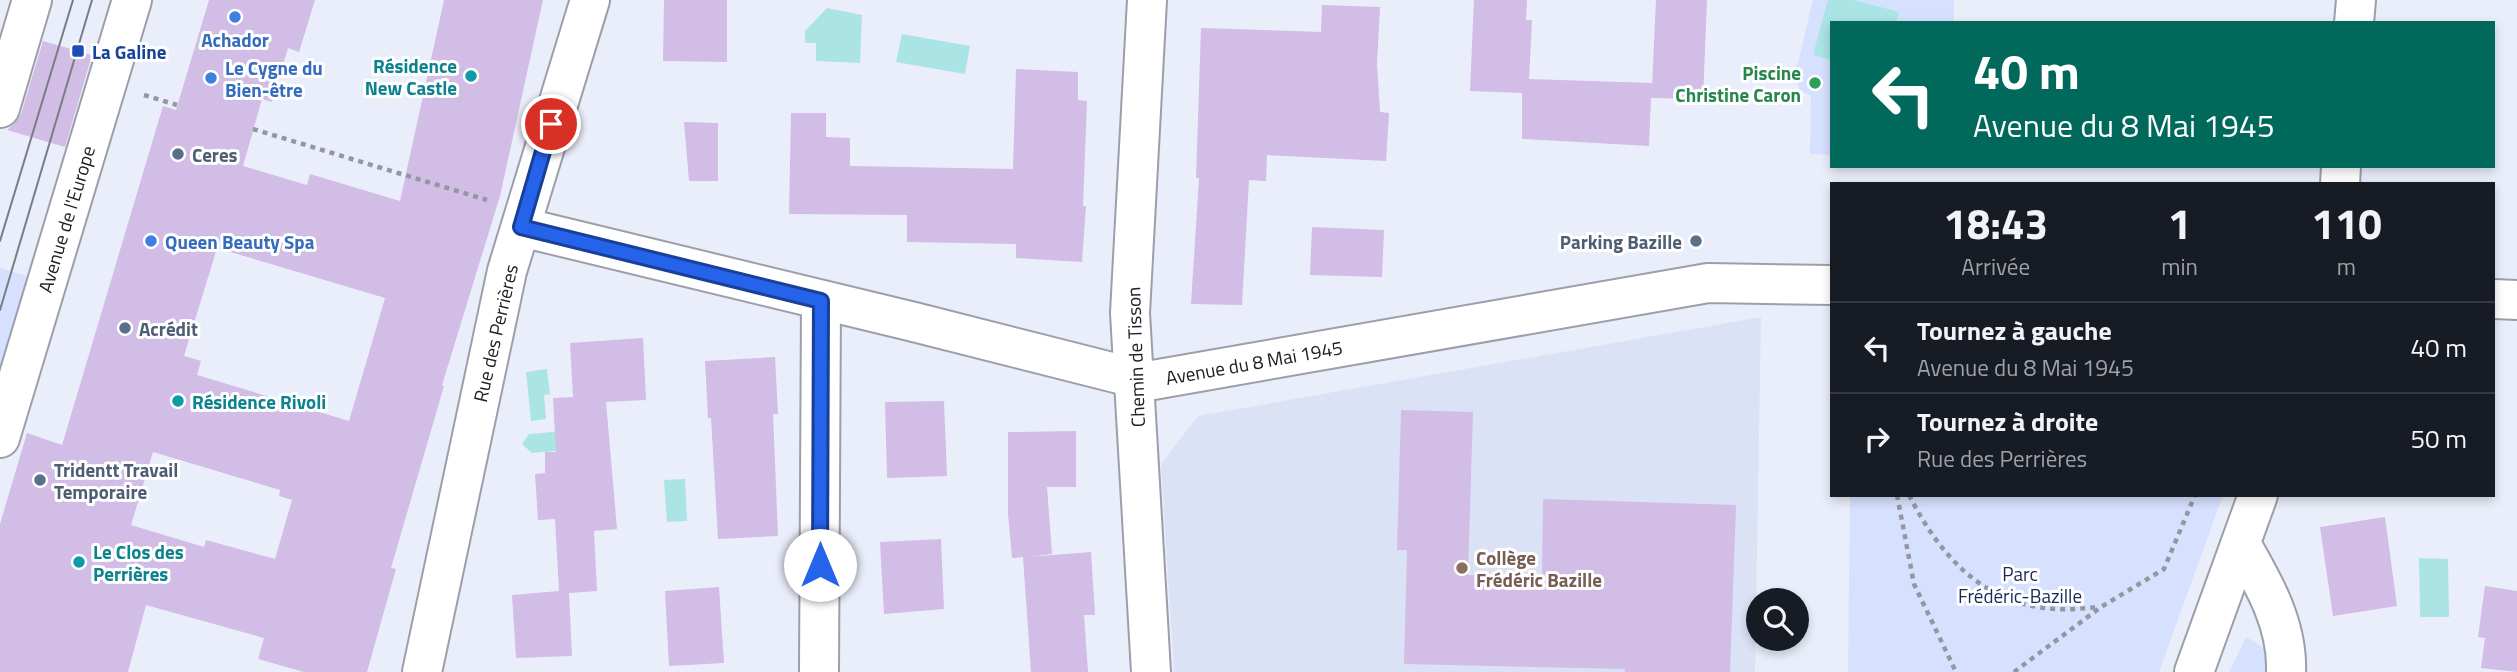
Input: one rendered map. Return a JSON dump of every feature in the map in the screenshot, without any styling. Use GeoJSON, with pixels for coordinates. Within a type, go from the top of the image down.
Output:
{"type":"FeatureCollection","features":[{"type":"Feature","properties":{"kind":"street"},"geometry":{"type":"LineString","coordinates":[[0,108],[32,0]]}},
{"type":"Feature","properties":{"kind":"street","name":"Avenue de l'Europe"},"geometry":{"type":"LineString","coordinates":[[0,438],[132,0]]}},
{"type":"Feature","properties":{"kind":"street","name":"Rue des Perrières"},"geometry":{"type":"LineString","coordinates":[[422,672],[507,271],[590,0]]}},
{"type":"Feature","properties":{"kind":"street","name":"Chemin de Tisson"},"geometry":{"type":"LineString","coordinates":[[1147,0],[1130,313],[1151,672]]}},
{"type":"Feature","properties":{"kind":"street"},"geometry":{"type":"LineString","coordinates":[[2354,21],[2356,0]]}},
{"type":"Feature","properties":{"kind":"street","name":"Avenue du 8 Mai 1945"},"geometry":{"type":"LineString","coordinates":[[522,219],[821,301],[1135,378],[1153,380],[1707,283],[1830,285]]}},
{"type":"Feature","properties":{"kind":"street"},"geometry":{"type":"LineString","coordinates":[[2495,299],[2517,300]]}},
{"type":"Feature","properties":{"kind":"street"},"geometry":{"type":"LineString","coordinates":[[819,672],[821,301]]}},
{"type":"Feature","properties":{"kind":"street"},"geometry":{"type":"LineString","coordinates":[[2194,672],[2257,497]]}},
{"type":"Feature","properties":{"kind":"street"},"geometry":{"type":"LineString","coordinates":[[2241,544],[2259,575],[2282,628],[2287,653],[2286,672]]}},
{"type":"Feature","properties":{"kind":"path"},"geometry":{"type":"LineString","coordinates":[[253,129],[522,219]]}},
{"type":"Feature","properties":{"kind":"path"},"geometry":{"type":"LineString","coordinates":[[1897,497],[1914,583],[1956,672]]}},
{"type":"Feature","properties":{"kind":"path"},"geometry":{"type":"LineString","coordinates":[[1910,497],[1947,555],[1982,587],[2023,604],[2056,609],[2101,607]]}},
{"type":"Feature","properties":{"kind":"path"},"geometry":{"type":"LineString","coordinates":[[2014,672],[2101,607],[2164,569],[2194,497]]}},
{"type":"Feature","properties":{"kind":"shaded area"},"geometry":{"type":"Polygon","coordinates":[[[1828,0],[1854,0],[1899,12],[1897,21],[1830,21],[1830,60],[1813,55],[1828,0]]]}},
{"type":"Feature","properties":{"kind":"shaded area"},"geometry":{"type":"Polygon","coordinates":[[[827,8],[862,15],[860,63],[816,61],[816,43],[805,43],[805,31],[827,8]]]}},
{"type":"Feature","properties":{"kind":"shaded area"},"geometry":{"type":"Polygon","coordinates":[[[902,34],[970,46],[965,74],[896,62],[902,34]]]}},
{"type":"Feature","properties":{"kind":"shaded area","name":"Collège Frédéric Bazille"},"geometry":{"type":"Polygon","coordinates":[[[1761,317],[1756,588],[1746,588],[1746,651],[1755,651],[1755,672],[1174,672],[1161,464],[1198,416],[1761,317]]]}},
{"type":"Feature","properties":{"kind":"shaded area"},"geometry":{"type":"Polygon","coordinates":[[[547,369],[550,394],[544,395],[546,419],[531,421],[526,372],[547,369]]]}},
{"type":"Feature","properties":{"kind":"shaded area"},"geometry":{"type":"Polygon","coordinates":[[[577,430],[577,449],[532,453],[522,444],[529,434],[577,430]]]}},
{"type":"Feature","properties":{"kind":"shaded area"},"geometry":{"type":"Polygon","coordinates":[[[685,479],[687,521],[667,522],[664,480],[685,479]]]}},
{"type":"Feature","properties":{"kind":"shaded area"},"geometry":{"type":"Polygon","coordinates":[[[2419,558],[2448,559],[2449,617],[2420,617],[2419,558]]]}},
{"type":"Feature","properties":{"kind":"green space","name":"Piscine Christine Caron"},"geometry":{"type":"Polygon","coordinates":[[[1813,0],[1954,0],[1954,21],[1830,21],[1830,155],[1810,154],[1811,95],[1800,91],[1795,75],[1813,0]]]}},
{"type":"Feature","properties":{"kind":"green space"},"geometry":{"type":"Polygon","coordinates":[[[0,268],[34,278],[0,392],[0,268]]]}},
{"type":"Feature","properties":{"kind":"green space","name":"Parc Frédéric-Bazille"},"geometry":{"type":"Polygon","coordinates":[[[1850,497],[2222,497],[2159,672],[1848,672],[1850,497]]]}},
{"type":"Feature","properties":{"kind":"green space"},"geometry":{"type":"Polygon","coordinates":[[[2246,637],[2270,652],[2268,672],[2229,672],[2246,637]]]}},
{"type":"Feature","properties":{"kind":"building"},"geometry":{"type":"Polygon","coordinates":[[[209,0],[315,0],[299,52],[288,48],[272,102],[262,99],[243,166],[307,185],[310,174],[400,201],[444,0],[543,0],[500,196],[442,385],[444,386],[391,568],[396,569],[367,672],[304,672],[258,659],[264,638],[146,605],[128,672],[0,672],[0,524],[27,433],[62,445],[163,106],[176,110],[209,0]],[[217,248],[184,356],[201,361],[197,375],[349,421],[385,298],[217,248]],[[153,452],[131,525],[204,547],[206,540],[275,559],[292,500],[279,496],[280,490],[153,452]]]}},
{"type":"Feature","properties":{"kind":"building"},"geometry":{"type":"Polygon","coordinates":[[[664,0],[727,0],[727,62],[663,61],[664,0]]]}},
{"type":"Feature","properties":{"kind":"building"},"geometry":{"type":"Polygon","coordinates":[[[1474,0],[1527,0],[1526,20],[1532,20],[1529,79],[1652,83],[1652,87],[1656,0],[1707,0],[1703,99],[1651,98],[1649,146],[1522,139],[1522,93],[1470,91],[1474,0]]]}},
{"type":"Feature","properties":{"kind":"building"},"geometry":{"type":"Polygon","coordinates":[[[1322,5],[1380,7],[1377,64],[1380,112],[1389,113],[1386,161],[1267,155],[1266,181],[1249,180],[1242,305],[1191,304],[1199,178],[1196,178],[1201,28],[1321,32],[1322,5]]]}},
{"type":"Feature","properties":{"kind":"building"},"geometry":{"type":"Polygon","coordinates":[[[43,41],[92,55],[65,147],[7,130],[21,114],[43,41]]]}},
{"type":"Feature","properties":{"kind":"building"},"geometry":{"type":"Polygon","coordinates":[[[1016,69],[1078,72],[1078,100],[1087,101],[1083,206],[1086,206],[1082,262],[1016,258],[1016,244],[907,242],[907,215],[789,214],[791,113],[826,113],[826,137],[850,138],[850,166],[1013,169],[1016,69]]]}},
{"type":"Feature","properties":{"kind":"building"},"geometry":{"type":"Polygon","coordinates":[[[684,122],[718,123],[718,181],[689,181],[684,122]]]}},
{"type":"Feature","properties":{"kind":"building"},"geometry":{"type":"Polygon","coordinates":[[[1312,227],[1384,230],[1382,277],[1310,275],[1312,227]]]}},
{"type":"Feature","properties":{"kind":"building"},"geometry":{"type":"Polygon","coordinates":[[[643,338],[646,400],[606,402],[617,529],[594,531],[597,591],[569,593],[572,656],[516,658],[512,595],[559,591],[555,519],[538,520],[535,474],[545,473],[545,452],[556,452],[553,398],[573,397],[570,343],[643,338]]]}},
{"type":"Feature","properties":{"kind":"building"},"geometry":{"type":"Polygon","coordinates":[[[775,357],[778,414],[773,414],[778,536],[718,539],[705,361],[775,357]]]}},
{"type":"Feature","properties":{"kind":"building"},"geometry":{"type":"Polygon","coordinates":[[[944,401],[947,476],[887,478],[885,402],[944,401]]]}},
{"type":"Feature","properties":{"kind":"building"},"geometry":{"type":"Polygon","coordinates":[[[1401,410],[1473,412],[1468,575],[1542,577],[1543,499],[1736,505],[1730,672],[1625,672],[1625,669],[1404,664],[1407,550],[1397,550],[1401,410]]]}},
{"type":"Feature","properties":{"kind":"building"},"geometry":{"type":"Polygon","coordinates":[[[1076,431],[1076,487],[1047,487],[1052,554],[1028,557],[1091,552],[1095,615],[1084,615],[1088,672],[1031,672],[1023,557],[1012,558],[1008,514],[1008,432],[1076,431]]]}},
{"type":"Feature","properties":{"kind":"building"},"geometry":{"type":"Polygon","coordinates":[[[2385,517],[2397,606],[2333,616],[2320,527],[2385,517]]]}},
{"type":"Feature","properties":{"kind":"building"},"geometry":{"type":"Polygon","coordinates":[[[941,539],[944,609],[884,614],[880,542],[941,539]]]}},
{"type":"Feature","properties":{"kind":"building"},"geometry":{"type":"Polygon","coordinates":[[[2485,586],[2517,591],[2517,672],[2481,668],[2485,638],[2478,637],[2485,586]]]}},
{"type":"Feature","properties":{"kind":"building"},"geometry":{"type":"Polygon","coordinates":[[[719,587],[724,663],[669,666],[665,591],[719,587]]]}},
{"type":"Feature","properties":{"kind":"tram line"},"geometry":{"type":"LineString","coordinates":[[0,241],[73,0]]}},
{"type":"Feature","properties":{"kind":"tram line"},"geometry":{"type":"LineString","coordinates":[[0,310],[92,0]]}},
{"type":"Feature","properties":{"kind":"place","name":"Achador"},"geometry":{"type":"Point","coordinates":[235,17]}},
{"type":"Feature","properties":{"kind":"place","name":"La Galine"},"geometry":{"type":"Point","coordinates":[78,51]}},
{"type":"Feature","properties":{"kind":"place","name":"Résidence New Castle"},"geometry":{"type":"Point","coordinates":[471,76]}},
{"type":"Feature","properties":{"kind":"place","name":"Le Cygne du Bien-être"},"geometry":{"type":"Point","coordinates":[211,78]}},
{"type":"Feature","properties":{"kind":"place","name":"Piscine Christine Caron"},"geometry":{"type":"Point","coordinates":[1815,83]}},
{"type":"Feature","properties":{"kind":"place","name":"Ceres"},"geometry":{"type":"Point","coordinates":[178,154]}},
{"type":"Feature","properties":{"kind":"place","name":"Queen Beauty Spa"},"geometry":{"type":"Point","coordinates":[151,241]}},
{"type":"Feature","properties":{"kind":"place","name":"Parking Bazille"},"geometry":{"type":"Point","coordinates":[1696,241]}},
{"type":"Feature","properties":{"kind":"place","name":"Acrédit"},"geometry":{"type":"Point","coordinates":[125,328]}},
{"type":"Feature","properties":{"kind":"place","name":"Résidence Rivoli"},"geometry":{"type":"Point","coordinates":[178,401]}},
{"type":"Feature","properties":{"kind":"place","name":"Tridentt Travail Temporaire"},"geometry":{"type":"Point","coordinates":[40,480]}},
{"type":"Feature","properties":{"kind":"place","name":"Le Clos des Perrières"},"geometry":{"type":"Point","coordinates":[79,562]}},
{"type":"Feature","properties":{"kind":"place","name":"Collège Frédéric Bazille"},"geometry":{"type":"Point","coordinates":[1462,568]}},
{"type":"Feature","properties":{"kind":"route"},"geometry":{"type":"LineString","coordinates":[[551,124],[521,227],[821,301],[820,565]]}}]}
